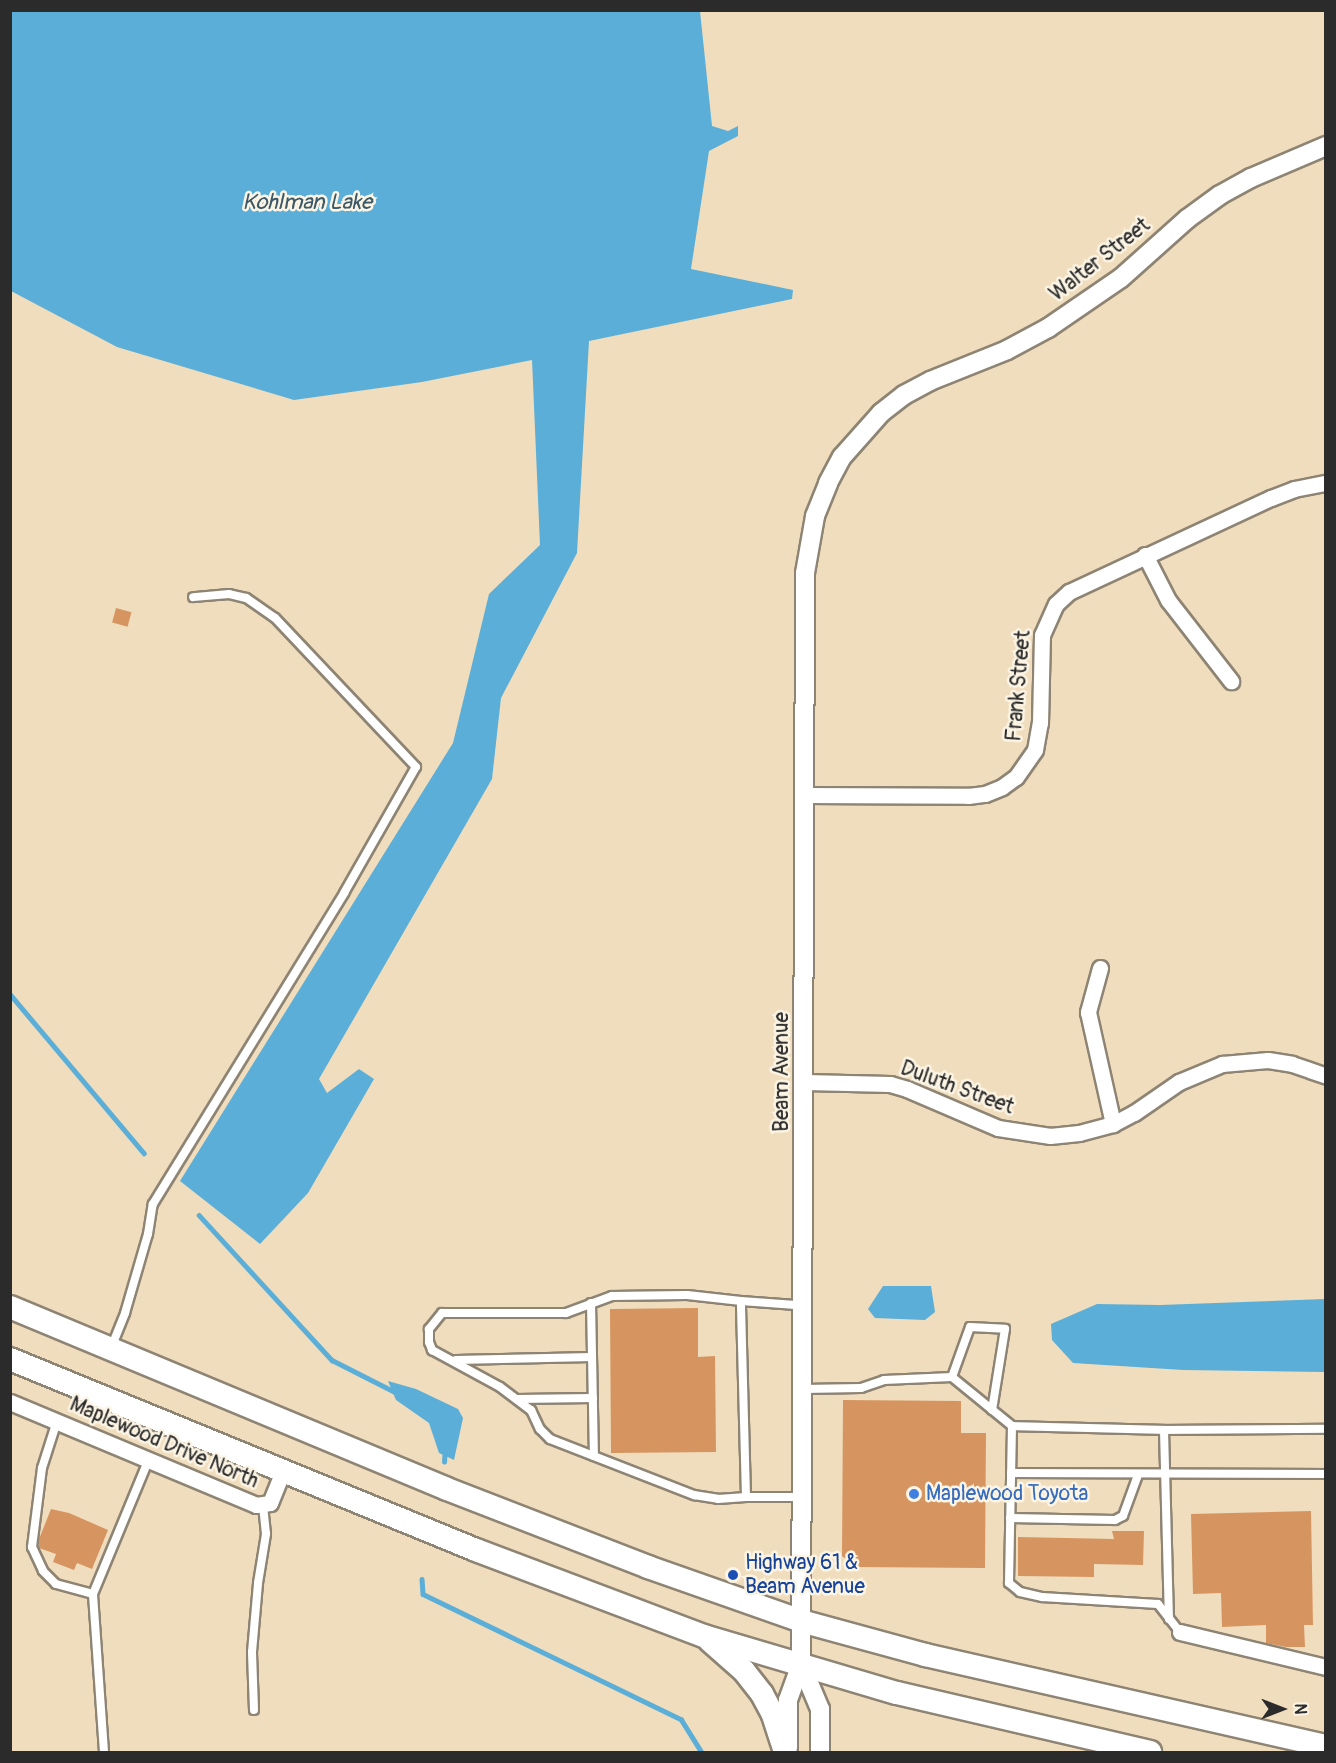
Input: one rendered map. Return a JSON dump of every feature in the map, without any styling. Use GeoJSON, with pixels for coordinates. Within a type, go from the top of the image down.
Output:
{"type":"FeatureCollection","features":[{"type":"Feature","properties":{"kind":"main road"},"geometry":{"type":"LineString","coordinates":[[10,1307],[447,1489],[499,1507],[648,1567],[801,1621],[925,1655],[1326,1746]]}},
{"type":"Feature","properties":{"kind":"main road"},"geometry":{"type":"LineString","coordinates":[[10,1359],[476,1550],[704,1636],[897,1693],[1150,1752]]}},
{"type":"Feature","properties":{"kind":"main road"},"geometry":{"type":"LineString","coordinates":[[704,1636],[744,1671],[762,1694],[773,1715],[786,1752]]}},
{"type":"Feature","properties":{"kind":"street","name":"Walter Street"},"geometry":{"type":"LineString","coordinates":[[828,483],[860,434],[904,396],[930,381],[1006,350],[1048,328],[1121,278],[1187,219],[1220,195],[1251,178],[1326,146]]}},
{"type":"Feature","properties":{"kind":"street","name":"Beam Avenue"},"geometry":{"type":"LineString","coordinates":[[786,1752],[788,1700],[801,1664],[805,1082],[805,573],[815,516],[828,483]]}},
{"type":"Feature","properties":{"kind":"street","name":"Frank Street"},"geometry":{"type":"LineString","coordinates":[[804,795],[968,796],[985,794],[1002,788],[1028,765],[1039,735],[1040,650],[1047,618],[1069,592],[1271,498],[1294,489],[1326,483]]}},
{"type":"Feature","properties":{"kind":"street"},"geometry":{"type":"LineString","coordinates":[[1145,555],[1168,600],[1232,681]]}},
{"type":"Feature","properties":{"kind":"street"},"geometry":{"type":"LineString","coordinates":[[1100,968],[1088,1012],[1113,1124]]}},
{"type":"Feature","properties":{"kind":"street","name":"Duluth Street"},"geometry":{"type":"LineString","coordinates":[[805,1082],[890,1084],[921,1094],[976,1120],[1021,1134],[1050,1136],[1079,1133],[1113,1124],[1142,1109],[1179,1082],[1222,1065],[1268,1060],[1292,1064],[1326,1076]]}},
{"type":"Feature","properties":{"kind":"street","name":"Maplewood Drive North"},"geometry":{"type":"LineString","coordinates":[[10,1402],[149,1458],[246,1502],[263,1506],[274,1497],[283,1471]]}},
{"type":"Feature","properties":{"kind":"street"},"geometry":{"type":"LineString","coordinates":[[1180,1632],[1326,1667]]}},
{"type":"Feature","properties":{"kind":"street","name":"Beam Avenue"},"geometry":{"type":"LineString","coordinates":[[801,1664],[820,1709],[820,1752]]}},
{"type":"Feature","properties":{"kind":"lane"},"geometry":{"type":"LineString","coordinates":[[111,1349],[125,1313],[148,1234],[153,1204],[344,893],[417,767],[301,642],[275,618],[246,598],[229,594],[193,597]]}},
{"type":"Feature","properties":{"kind":"lane"},"geometry":{"type":"LineString","coordinates":[[801,1497],[718,1499],[694,1495],[550,1439],[540,1429],[531,1410],[453,1360],[432,1350],[429,1342],[429,1329],[442,1313],[566,1313],[612,1296],[676,1295],[796,1305],[803,1309]]}},
{"type":"Feature","properties":{"kind":"lane"},"geometry":{"type":"LineString","coordinates":[[741,1301],[746,1497]]}},
{"type":"Feature","properties":{"kind":"lane"},"geometry":{"type":"LineString","coordinates":[[591,1303],[594,1456]]}},
{"type":"Feature","properties":{"kind":"lane"},"geometry":{"type":"LineString","coordinates":[[952,1377],[970,1327],[1005,1329],[992,1410]]}},
{"type":"Feature","properties":{"kind":"lane"},"geometry":{"type":"LineString","coordinates":[[453,1360],[592,1357]]}},
{"type":"Feature","properties":{"kind":"lane"},"geometry":{"type":"LineString","coordinates":[[802,1389],[861,1388],[884,1380],[952,1377],[1012,1426],[1164,1430],[1326,1429]]}},
{"type":"Feature","properties":{"kind":"lane"},"geometry":{"type":"LineString","coordinates":[[517,1400],[593,1398]]}},
{"type":"Feature","properties":{"kind":"lane"},"geometry":{"type":"LineString","coordinates":[[57,1420],[42,1468],[32,1547],[43,1571],[56,1584],[93,1594]]}},
{"type":"Feature","properties":{"kind":"lane"},"geometry":{"type":"LineString","coordinates":[[1012,1426],[1009,1583],[1020,1592],[1042,1597],[1158,1604],[1180,1632]]}},
{"type":"Feature","properties":{"kind":"lane"},"geometry":{"type":"LineString","coordinates":[[1164,1430],[1169,1620]]}},
{"type":"Feature","properties":{"kind":"lane"},"geometry":{"type":"LineString","coordinates":[[104,1752],[93,1594],[149,1458]]}},
{"type":"Feature","properties":{"kind":"lane"},"geometry":{"type":"LineString","coordinates":[[1011,1473],[1326,1474]]}},
{"type":"Feature","properties":{"kind":"lane"},"geometry":{"type":"LineString","coordinates":[[1010,1518],[1115,1520],[1123,1516],[1138,1474]]}},
{"type":"Feature","properties":{"kind":"lane"},"geometry":{"type":"LineString","coordinates":[[254,1710],[252,1652],[258,1583],[266,1534],[263,1506]]}},
{"type":"Feature","properties":{"kind":"water","name":"Kohlman Lake"},"geometry":{"type":"Polygon","coordinates":[[[10,11],[700,11],[712,126],[728,131],[738,126],[738,136],[709,151],[691,269],[793,290],[792,299],[589,341],[577,553],[501,698],[492,779],[319,1079],[327,1093],[359,1069],[374,1079],[308,1193],[260,1244],[180,1181],[453,743],[489,594],[540,545],[532,360],[422,382],[294,400],[117,347],[11,291],[10,11]]]}},
{"type":"Feature","properties":{"kind":"water"},"geometry":{"type":"Polygon","coordinates":[[[883,1286],[931,1286],[935,1312],[925,1320],[875,1318],[868,1309],[883,1286]]]}},
{"type":"Feature","properties":{"kind":"water"},"geometry":{"type":"Polygon","coordinates":[[[1325,1299],[1325,1372],[1183,1370],[1073,1363],[1052,1340],[1051,1324],[1097,1304],[1160,1305],[1325,1299]]]}},
{"type":"Feature","properties":{"kind":"water"},"geometry":{"type":"Polygon","coordinates":[[[388,1381],[416,1389],[458,1409],[463,1418],[454,1460],[439,1453],[429,1423],[396,1400],[388,1381]]]}},
{"type":"Feature","properties":{"kind":"building"},"geometry":{"type":"Polygon","coordinates":[[[116,608],[131,612],[128,627],[112,622],[116,608]]]}},
{"type":"Feature","properties":{"kind":"building"},"geometry":{"type":"Polygon","coordinates":[[[698,1308],[698,1357],[715,1356],[716,1452],[611,1453],[610,1309],[698,1308]]]}},
{"type":"Feature","properties":{"kind":"building","name":"Maplewood Toyota"},"geometry":{"type":"Polygon","coordinates":[[[843,1400],[961,1401],[961,1433],[986,1433],[985,1568],[856,1567],[842,1556],[843,1400]]]}},
{"type":"Feature","properties":{"kind":"building"},"geometry":{"type":"Polygon","coordinates":[[[51,1509],[69,1513],[108,1530],[92,1569],[77,1563],[74,1570],[53,1562],[56,1554],[39,1548],[39,1539],[51,1509]]]}},
{"type":"Feature","properties":{"kind":"building"},"geometry":{"type":"Polygon","coordinates":[[[1311,1511],[1313,1625],[1304,1625],[1305,1647],[1286,1647],[1266,1643],[1266,1625],[1222,1627],[1221,1593],[1193,1594],[1191,1514],[1311,1511]]]}},
{"type":"Feature","properties":{"kind":"building"},"geometry":{"type":"Polygon","coordinates":[[[1112,1531],[1144,1531],[1143,1565],[1094,1564],[1094,1577],[1018,1576],[1018,1537],[1114,1539],[1112,1531]]]}},
{"type":"Feature","properties":{"kind":"waterway"},"geometry":{"type":"LineString","coordinates":[[10,994],[144,1153]]}},
{"type":"Feature","properties":{"kind":"waterway"},"geometry":{"type":"LineString","coordinates":[[199,1215],[332,1360],[397,1393]]}},
{"type":"Feature","properties":{"kind":"waterway"},"geometry":{"type":"LineString","coordinates":[[444,1462],[445,1449]]}},
{"type":"Feature","properties":{"kind":"waterway"},"geometry":{"type":"LineString","coordinates":[[422,1579],[423,1594],[681,1719],[702,1752]]}},
{"type":"Feature","properties":{"kind":"place","name":"Maplewood Toyota"},"geometry":{"type":"Point","coordinates":[914,1494]}},
{"type":"Feature","properties":{"kind":"place","name":"Highway 61 & Beam Avenue"},"geometry":{"type":"Point","coordinates":[733,1575]}}]}
